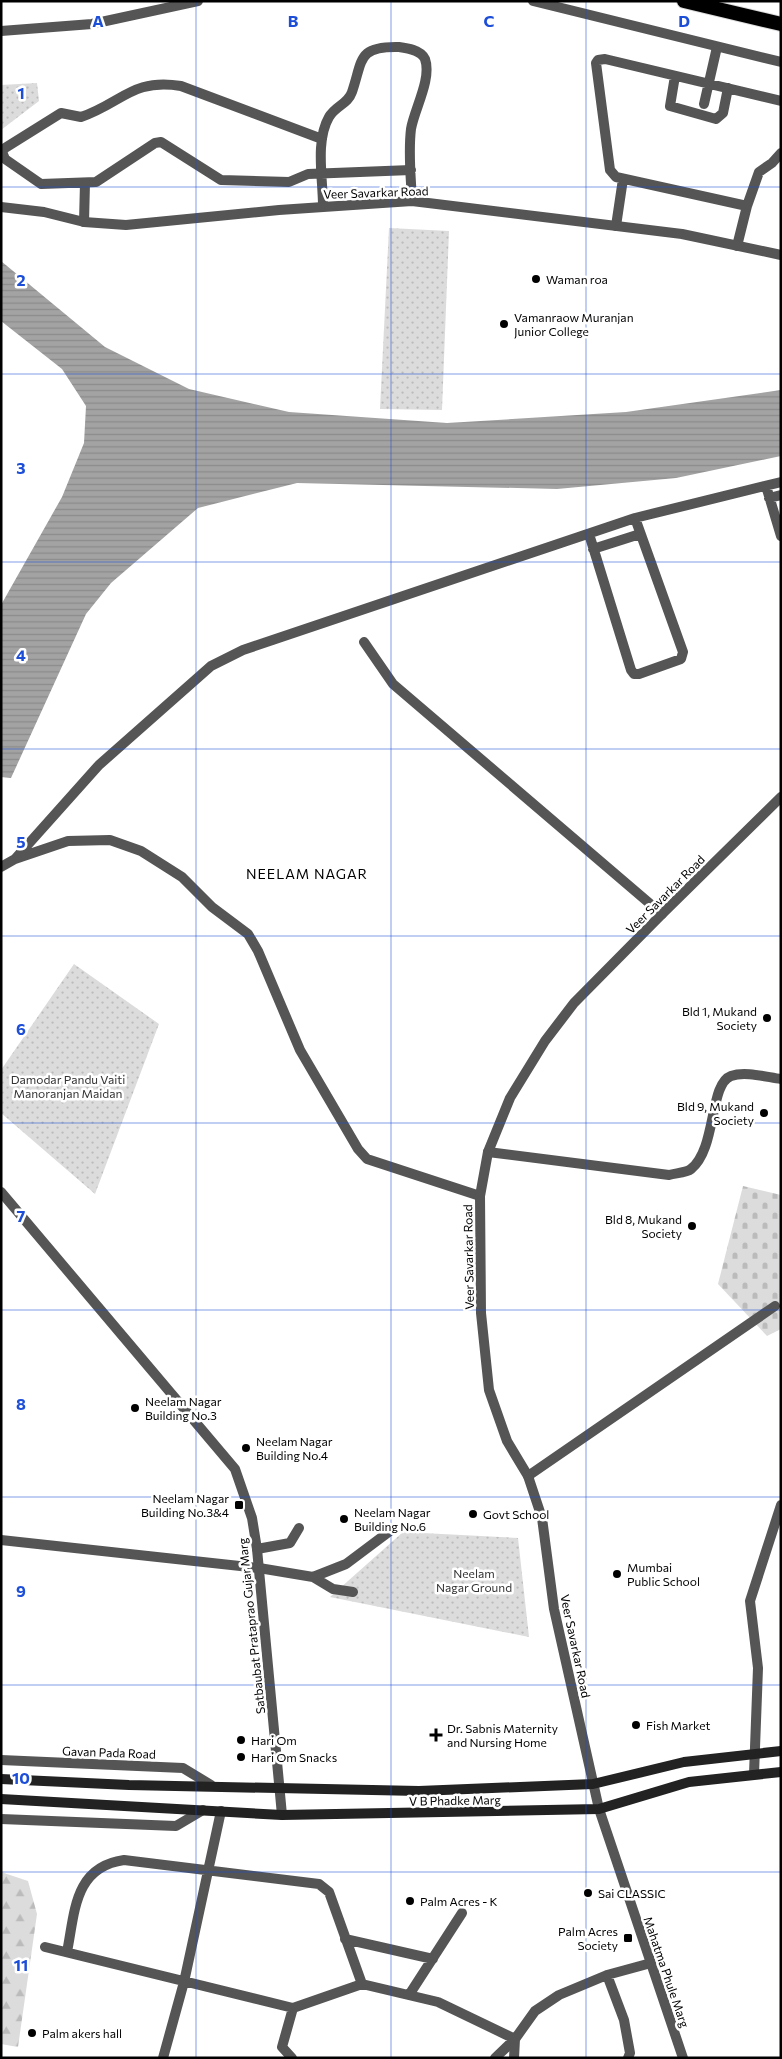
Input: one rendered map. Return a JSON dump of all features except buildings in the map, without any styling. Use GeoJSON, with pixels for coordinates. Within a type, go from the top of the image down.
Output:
{"type":"FeatureCollection","features":[{"type":"Feature","properties":{"kind":"highway"},"geometry":{"type":"LineString","coordinates":[[684,1],[781,24]]}},
{"type":"Feature","properties":{"kind":"main road","name":"V B Phadke Marg"},"geometry":{"type":"LineString","coordinates":[[1,1779],[129,1785],[211,1785],[419,1791],[593,1784],[684,1762],[781,1751]]}},
{"type":"Feature","properties":{"kind":"main road","name":"V B Phadke Marg"},"geometry":{"type":"LineString","coordinates":[[1,1799],[282,1815],[599,1809],[689,1782],[781,1772]]}},
{"type":"Feature","properties":{"kind":"street"},"geometry":{"type":"LineString","coordinates":[[1,31],[92,24],[198,1]]}},
{"type":"Feature","properties":{"kind":"street"},"geometry":{"type":"LineString","coordinates":[[533,1],[781,62]]}},
{"type":"Feature","properties":{"kind":"street"},"geometry":{"type":"LineString","coordinates":[[323,206],[322,139],[330,114],[352,94],[361,60],[370,51],[380,47],[408,48],[421,54],[425,59],[426,68],[422,92],[411,128],[412,201]]}},
{"type":"Feature","properties":{"kind":"street"},"geometry":{"type":"LineString","coordinates":[[704,104],[717,47]]}},
{"type":"Feature","properties":{"kind":"street"},"geometry":{"type":"LineString","coordinates":[[747,206],[616,177],[610,170],[596,64],[598,60],[605,59],[781,101]]}},
{"type":"Feature","properties":{"kind":"street"},"geometry":{"type":"LineString","coordinates":[[674,76],[670,106],[716,119],[720,118],[723,113],[728,88]]}},
{"type":"Feature","properties":{"kind":"street"},"geometry":{"type":"LineString","coordinates":[[322,139],[181,86],[163,83],[140,86],[81,117],[61,112],[3,150],[5,159],[41,184],[85,183],[102,180],[155,143],[160,142],[221,180],[289,182],[308,174],[411,170]]}},
{"type":"Feature","properties":{"kind":"street"},"geometry":{"type":"LineString","coordinates":[[737,246],[747,206],[759,172],[772,163],[781,153]]}},
{"type":"Feature","properties":{"kind":"street"},"geometry":{"type":"LineString","coordinates":[[616,226],[624,179]]}},
{"type":"Feature","properties":{"kind":"street"},"geometry":{"type":"LineString","coordinates":[[84,222],[85,183]]}},
{"type":"Feature","properties":{"kind":"street","name":"Veer Savarkar Road"},"geometry":{"type":"LineString","coordinates":[[1,207],[44,212],[84,222],[126,226],[323,206],[412,201],[682,234],[781,255]]}},
{"type":"Feature","properties":{"kind":"street"},"geometry":{"type":"LineString","coordinates":[[15,859],[99,765],[211,666],[243,650],[634,518],[781,482]]}},
{"type":"Feature","properties":{"kind":"street"},"geometry":{"type":"LineString","coordinates":[[766,486],[781,536]]}},
{"type":"Feature","properties":{"kind":"street"},"geometry":{"type":"LineString","coordinates":[[769,498],[781,495]]}},
{"type":"Feature","properties":{"kind":"street"},"geometry":{"type":"LineString","coordinates":[[589,534],[631,670],[634,674],[639,674],[680,659],[683,652],[634,518]]}},
{"type":"Feature","properties":{"kind":"street"},"geometry":{"type":"LineString","coordinates":[[593,549],[640,534]]}},
{"type":"Feature","properties":{"kind":"street"},"geometry":{"type":"LineString","coordinates":[[364,642],[393,684],[662,914]]}},
{"type":"Feature","properties":{"kind":"street","name":"Veer Savarkar Road"},"geometry":{"type":"LineString","coordinates":[[599,1809],[554,1609],[542,1518],[528,1476],[506,1442],[489,1390],[482,1313],[480,1196],[488,1152],[510,1098],[545,1041],[574,1003],[781,797]]}},
{"type":"Feature","properties":{"kind":"street"},"geometry":{"type":"LineString","coordinates":[[1,867],[15,859],[68,841],[110,840],[142,851],[182,877],[212,907],[248,934],[258,951],[300,1050],[358,1149],[367,1159],[480,1196]]}},
{"type":"Feature","properties":{"kind":"street"},"geometry":{"type":"LineString","coordinates":[[488,1152],[669,1175],[690,1170],[704,1155],[718,1093],[724,1082],[730,1076],[742,1075],[781,1079]]}},
{"type":"Feature","properties":{"kind":"street","name":"Satbaubat Prataprao Gujar Marg"},"geometry":{"type":"LineString","coordinates":[[1,1192],[235,1469],[252,1518],[257,1549],[282,1815]]}},
{"type":"Feature","properties":{"kind":"street"},"geometry":{"type":"LineString","coordinates":[[528,1476],[775,1306]]}},
{"type":"Feature","properties":{"kind":"street"},"geometry":{"type":"LineString","coordinates":[[754,1774],[758,1668],[750,1601],[781,1504]]}},
{"type":"Feature","properties":{"kind":"street"},"geometry":{"type":"LineString","coordinates":[[257,1549],[290,1543],[299,1528]]}},
{"type":"Feature","properties":{"kind":"street"},"geometry":{"type":"LineString","coordinates":[[313,1577],[346,1564],[390,1531]]}},
{"type":"Feature","properties":{"kind":"street"},"geometry":{"type":"LineString","coordinates":[[1,1540],[259,1568],[313,1577],[333,1589],[353,1592]]}},
{"type":"Feature","properties":{"kind":"street","name":"Gavan Pada Road"},"geometry":{"type":"LineString","coordinates":[[1,1760],[183,1768],[211,1785]]}},
{"type":"Feature","properties":{"kind":"street","name":"Mahatma Phule Marg"},"geometry":{"type":"LineString","coordinates":[[599,1809],[683,2058]]}},
{"type":"Feature","properties":{"kind":"street"},"geometry":{"type":"LineString","coordinates":[[1,1819],[176,1826],[203,1810]]}},
{"type":"Feature","properties":{"kind":"street"},"geometry":{"type":"LineString","coordinates":[[163,2058],[184,1982],[222,1811]]}},
{"type":"Feature","properties":{"kind":"street"},"geometry":{"type":"LineString","coordinates":[[67,1952],[78,1894],[83,1884],[112,1862],[124,1860],[319,1884],[329,1892],[362,1984]]}},
{"type":"Feature","properties":{"kind":"street"},"geometry":{"type":"LineString","coordinates":[[409,1995],[462,1914]]}},
{"type":"Feature","properties":{"kind":"street"},"geometry":{"type":"LineString","coordinates":[[346,1938],[433,1959]]}},
{"type":"Feature","properties":{"kind":"street"},"geometry":{"type":"LineString","coordinates":[[45,1947],[294,2008],[362,1984],[454,2008],[515,2039]]}},
{"type":"Feature","properties":{"kind":"street"},"geometry":{"type":"LineString","coordinates":[[495,2058],[515,2039],[535,2011],[559,1995],[607,1975],[651,1963]]}},
{"type":"Feature","properties":{"kind":"street"},"geometry":{"type":"LineString","coordinates":[[607,1975],[624,2020],[630,2053],[628,2058]]}},
{"type":"Feature","properties":{"kind":"street"},"geometry":{"type":"LineString","coordinates":[[279,2058],[294,2008]]}},
{"type":"Feature","properties":{"kind":"street"},"geometry":{"type":"LineString","coordinates":[[514,2058],[515,2039]]}},
{"type":"Feature","properties":{"kind":"street"},"geometry":{"type":"LineString","coordinates":[[282,2047],[292,2058]]}},
{"type":"Feature","properties":{"kind":"green space"},"geometry":{"type":"Polygon","coordinates":[[[37,83],[39,101],[1,130],[1,85],[37,83]]]}},
{"type":"Feature","properties":{"kind":"green space"},"geometry":{"type":"Polygon","coordinates":[[[389,228],[449,231],[442,410],[380,409],[389,228]]]}},
{"type":"Feature","properties":{"kind":"green space","name":"Damodar Pandu Vaiti Manoranjan Maidan"},"geometry":{"type":"Polygon","coordinates":[[[74,964],[159,1024],[95,1194],[1,1113],[1,1070],[74,964]]]}},
{"type":"Feature","properties":{"kind":"green space"},"geometry":{"type":"Polygon","coordinates":[[[743,1186],[781,1195],[781,1329],[767,1336],[718,1284],[743,1186]]]}},
{"type":"Feature","properties":{"kind":"green space","name":"Neelam Nagar Ground"},"geometry":{"type":"Polygon","coordinates":[[[403,1532],[518,1538],[529,1637],[330,1597],[403,1532]]]}},
{"type":"Feature","properties":{"kind":"green space"},"geometry":{"type":"Polygon","coordinates":[[[1,1872],[28,1881],[37,1914],[18,2047],[1,2044],[1,1872]]]}},
{"type":"Feature","properties":{"kind":"shaded area"},"geometry":{"type":"Polygon","coordinates":[[[1,261],[105,347],[189,389],[289,412],[447,423],[626,412],[781,390],[781,456],[676,478],[557,489],[297,483],[198,508],[111,583],[86,614],[11,778],[1,777],[1,605],[62,497],[84,443],[86,406],[62,369],[1,321],[1,261]]]}},
{"type":"Feature","properties":{"kind":"place","name":"Waman roa"},"geometry":{"type":"Point","coordinates":[536,279]}},
{"type":"Feature","properties":{"kind":"place","name":"Vamanraow Muranjan Junior College"},"geometry":{"type":"Point","coordinates":[504,324]}},
{"type":"Feature","properties":{"kind":"place","name":"Bld 1, Mukand Society"},"geometry":{"type":"Point","coordinates":[767,1018]}},
{"type":"Feature","properties":{"kind":"place","name":"Bld 9, Mukand Society"},"geometry":{"type":"Point","coordinates":[764,1113]}},
{"type":"Feature","properties":{"kind":"place","name":"Bld 8, Mukand Society"},"geometry":{"type":"Point","coordinates":[692,1226]}},
{"type":"Feature","properties":{"kind":"place","name":"Neelam Nagar Building No.3"},"geometry":{"type":"Point","coordinates":[135,1408]}},
{"type":"Feature","properties":{"kind":"place","name":"Neelam Nagar Building No.4"},"geometry":{"type":"Point","coordinates":[246,1448]}},
{"type":"Feature","properties":{"kind":"place","name":"Neelam Nagar Building No.3&4"},"geometry":{"type":"Point","coordinates":[239,1505]}},
{"type":"Feature","properties":{"kind":"place","name":"Govt School"},"geometry":{"type":"Point","coordinates":[473,1514]}},
{"type":"Feature","properties":{"kind":"place","name":"Neelam Nagar Building No.6"},"geometry":{"type":"Point","coordinates":[344,1519]}},
{"type":"Feature","properties":{"kind":"place","name":"Mumbai Public School"},"geometry":{"type":"Point","coordinates":[617,1574]}},
{"type":"Feature","properties":{"kind":"place","name":"Fish Market"},"geometry":{"type":"Point","coordinates":[636,1725]}},
{"type":"Feature","properties":{"kind":"place","name":"Dr. Sabnis Maternity and Nursing Home"},"geometry":{"type":"Point","coordinates":[436,1735]}},
{"type":"Feature","properties":{"kind":"place","name":"Hari Om"},"geometry":{"type":"Point","coordinates":[241,1740]}},
{"type":"Feature","properties":{"kind":"place","name":"Hari Om Snacks"},"geometry":{"type":"Point","coordinates":[241,1757]}},
{"type":"Feature","properties":{"kind":"place","name":"Sai CLASSIC"},"geometry":{"type":"Point","coordinates":[588,1893]}},
{"type":"Feature","properties":{"kind":"place","name":"Palm Acres - K"},"geometry":{"type":"Point","coordinates":[410,1901]}},
{"type":"Feature","properties":{"kind":"place","name":"Palm Acres Society"},"geometry":{"type":"Point","coordinates":[628,1938]}},
{"type":"Feature","properties":{"kind":"place","name":"Palm akers hall"},"geometry":{"type":"Point","coordinates":[32,2033]}},
{"type":"Feature","properties":{"kind":"district","name":"NEELAM NAGAR"},"geometry":{"type":"Point","coordinates":[307,873]}}]}
